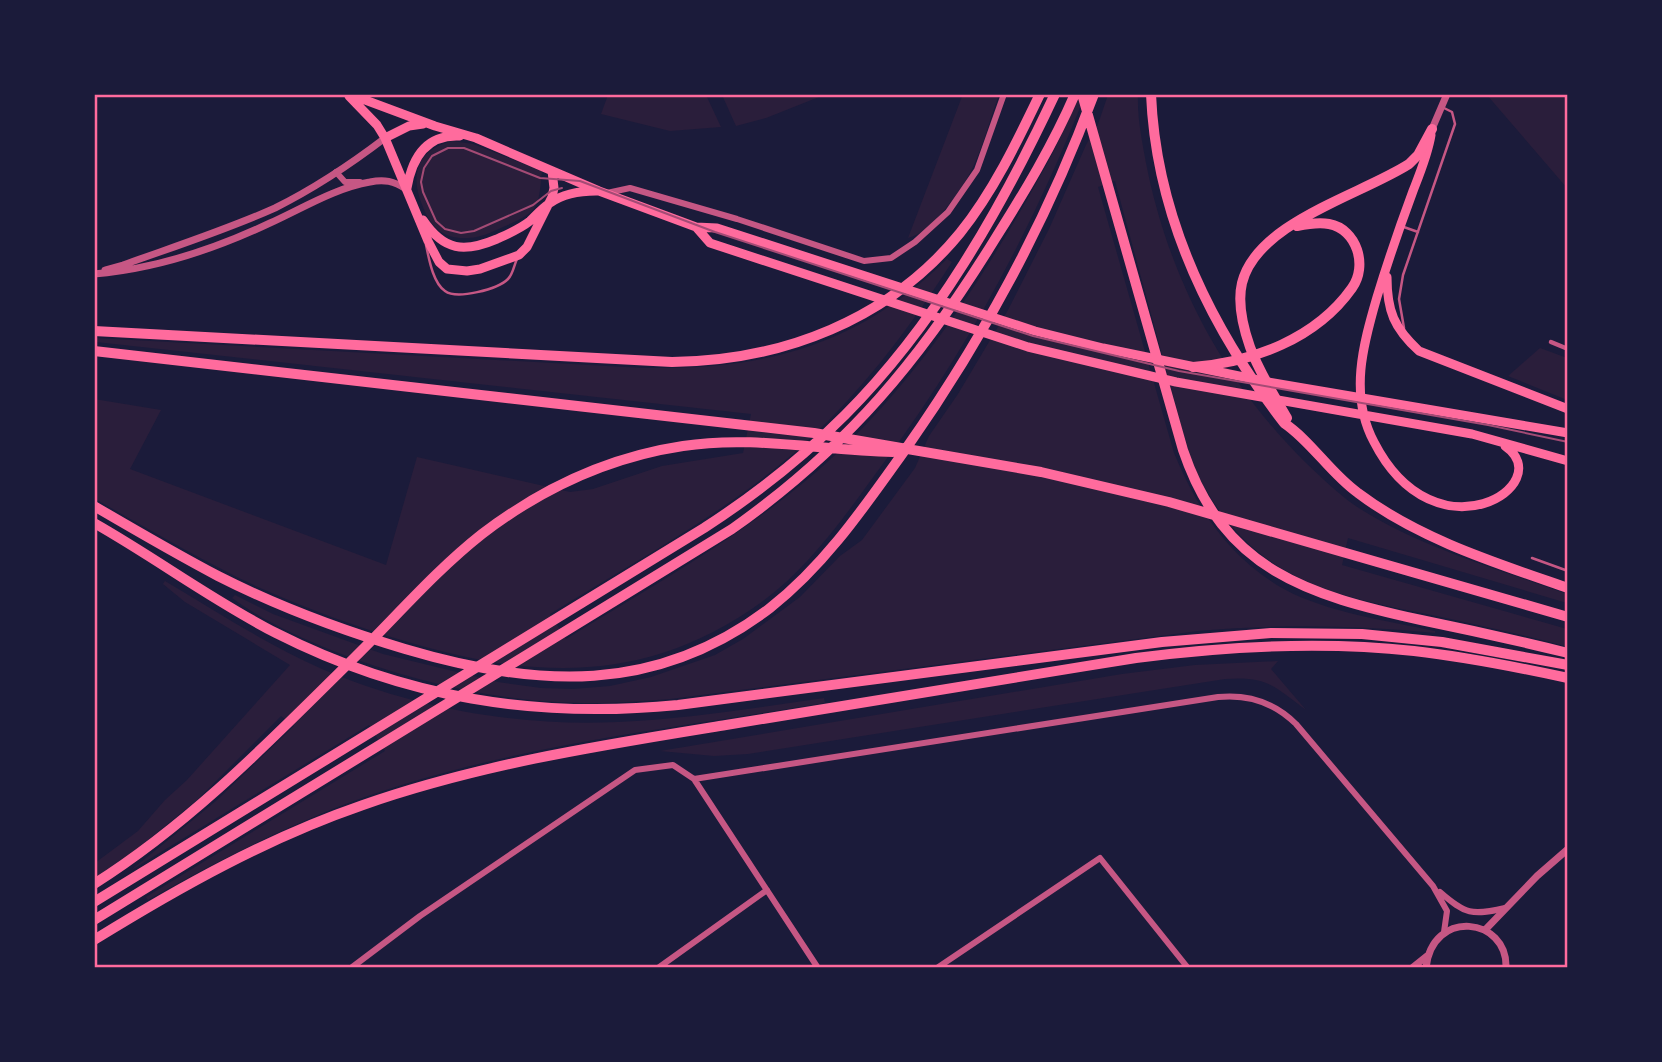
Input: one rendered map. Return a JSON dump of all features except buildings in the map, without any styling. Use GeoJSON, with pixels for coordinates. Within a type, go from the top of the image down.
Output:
{"type":"FeatureCollection","features":[{"type":"Feature","properties":{"kind":"highway"},"geometry":{"type":"LineString","coordinates":[[94,331],[672,362],[716,360],[777,349],[818,336],[856,319],[897,293],[937,258],[961,231],[978,206],[1005,163],[1040,94]]}},
{"type":"Feature","properties":{"kind":"highway"},"geometry":{"type":"LineString","coordinates":[[94,902],[374,732],[746,500],[803,455],[846,415],[886,370],[944,291],[1017,172],[1055,94]]}},
{"type":"Feature","properties":{"kind":"highway"},"geometry":{"type":"LineString","coordinates":[[94,920],[756,512],[808,470],[859,423],[914,358],[975,272],[1019,201],[1075,94]]}},
{"type":"Feature","properties":{"kind":"highway"},"geometry":{"type":"LineString","coordinates":[[1082,94],[1187,463],[1209,507],[1237,541],[1277,573],[1332,598],[1567,653]]}},
{"type":"Feature","properties":{"kind":"highway"},"geometry":{"type":"LineString","coordinates":[[94,506],[182,556],[257,594],[342,629],[456,663],[513,674],[579,677],[641,669],[683,657],[736,631],[787,594],[834,545],[886,476],[950,385],[1006,289],[1051,199],[1094,94]]}},
{"type":"Feature","properties":{"kind":"highway"},"geometry":{"type":"LineString","coordinates":[[1151,94],[1162,181],[1172,219],[1189,264],[1245,369],[1284,423],[1294,430],[1337,476],[1375,506],[1454,546],[1567,588]]}},
{"type":"Feature","properties":{"kind":"highway"},"geometry":{"type":"LineString","coordinates":[[1294,430],[1251,350],[1241,308],[1242,285],[1250,266],[1261,251],[1284,231],[1409,164],[1418,155],[1433,129]]}},
{"type":"Feature","properties":{"kind":"highway"},"geometry":{"type":"LineString","coordinates":[[1193,367],[1228,363],[1276,347],[1300,334],[1351,290],[1359,276],[1360,261],[1356,246],[1342,229],[1329,224],[1308,224],[1284,231]]}},
{"type":"Feature","properties":{"kind":"highway"},"geometry":{"type":"LineString","coordinates":[[94,351],[814,433],[1041,472],[1169,502],[1567,617]]}},
{"type":"Feature","properties":{"kind":"highway"},"geometry":{"type":"LineString","coordinates":[[94,884],[181,823],[236,774],[460,553],[530,501],[582,475],[631,458],[704,443],[768,442],[855,451],[931,453]]}},
{"type":"Feature","properties":{"kind":"highway"},"geometry":{"type":"LineString","coordinates":[[94,523],[251,619],[334,660],[424,690],[471,700],[539,708],[656,708],[1162,642],[1270,634],[1362,634],[1442,642],[1567,665]]}},
{"type":"Feature","properties":{"kind":"highway"},"geometry":{"type":"LineString","coordinates":[[94,940],[252,850],[336,815],[419,786],[484,769],[574,751],[1136,658],[1209,649],[1295,646],[1412,651],[1489,662],[1567,678]]}},
{"type":"Feature","properties":{"kind":"main road"},"geometry":{"type":"LineString","coordinates":[[348,94],[476,138],[602,192],[696,228],[717,228],[1035,331],[1193,367],[1567,433]]}},
{"type":"Feature","properties":{"kind":"main road"},"geometry":{"type":"LineString","coordinates":[[348,94],[377,125],[385,138],[423,232],[443,267],[467,271],[492,266],[519,255],[527,247],[550,203],[554,188],[552,171]]}},
{"type":"Feature","properties":{"kind":"main road"},"geometry":{"type":"LineString","coordinates":[[385,138],[409,125],[420,123],[435,126]]}},
{"type":"Feature","properties":{"kind":"main road"},"geometry":{"type":"LineString","coordinates":[[1433,129],[1389,258],[1363,347],[1360,373],[1362,401],[1368,430],[1379,452],[1397,477],[1417,494],[1438,504],[1462,508],[1475,506],[1508,491],[1516,480],[1517,460],[1510,449],[1497,441]]}},
{"type":"Feature","properties":{"kind":"main road"},"geometry":{"type":"LineString","coordinates":[[407,189],[415,160],[427,146],[450,136],[476,138]]}},
{"type":"Feature","properties":{"kind":"main road"},"geometry":{"type":"LineString","coordinates":[[416,210],[437,238],[444,243],[463,248],[476,247],[515,231],[550,203],[578,192],[602,192]]}},
{"type":"Feature","properties":{"kind":"main road"},"geometry":{"type":"LineString","coordinates":[[696,228],[710,243],[1040,350],[1176,382],[1443,429],[1567,461]]}},
{"type":"Feature","properties":{"kind":"main road"},"geometry":{"type":"LineString","coordinates":[[1389,258],[1389,309],[1398,328],[1414,346],[1428,356],[1567,409]]}},
{"type":"Feature","properties":{"kind":"street"},"geometry":{"type":"LineString","coordinates":[[602,192],[631,188],[737,219],[864,261],[891,258],[905,250],[942,219],[977,170],[1004,94]]}},
{"type":"Feature","properties":{"kind":"street"},"geometry":{"type":"LineString","coordinates":[[1433,129],[1447,94]]}},
{"type":"Feature","properties":{"kind":"street"},"geometry":{"type":"LineString","coordinates":[[94,273],[123,265],[278,206],[336,172],[385,138]]}},
{"type":"Feature","properties":{"kind":"street"},"geometry":{"type":"LineString","coordinates":[[336,172],[345,182],[386,180],[407,189]]}},
{"type":"Feature","properties":{"kind":"street"},"geometry":{"type":"LineString","coordinates":[[94,273],[124,272],[196,252],[268,224],[318,199],[370,182]]}},
{"type":"Feature","properties":{"kind":"street"},"geometry":{"type":"LineString","coordinates":[[1551,342],[1567,349]]}},
{"type":"Feature","properties":{"kind":"street"},"geometry":{"type":"LineString","coordinates":[[694,779],[1218,697],[1245,697],[1268,704],[1296,724],[1433,886],[1447,911],[1444,932]]}},
{"type":"Feature","properties":{"kind":"street"},"geometry":{"type":"LineString","coordinates":[[351,968],[420,916],[635,770],[673,765],[694,779],[818,968]]}},
{"type":"Feature","properties":{"kind":"street"},"geometry":{"type":"LineString","coordinates":[[1485,930],[1567,849]]}},
{"type":"Feature","properties":{"kind":"street"},"geometry":{"type":"LineString","coordinates":[[937,968],[1100,858],[1188,968]]}},
{"type":"Feature","properties":{"kind":"street"},"geometry":{"type":"LineString","coordinates":[[1433,886],[1465,911],[1482,913],[1505,908]]}},
{"type":"Feature","properties":{"kind":"street"},"geometry":{"type":"LineString","coordinates":[[658,968],[767,890]]}},
{"type":"Feature","properties":{"kind":"street"},"geometry":{"type":"LineString","coordinates":[[1412,968],[1427,955],[1444,932],[1459,926],[1472,926],[1485,930],[1495,938],[1502,949],[1506,968]]}},
{"type":"Feature","properties":{"kind":"street"},"geometry":{"type":"LineString","coordinates":[[1426,968],[1427,955]]}},
{"type":"Feature","properties":{"kind":"lane"},"geometry":{"type":"LineString","coordinates":[[1414,346],[1403,326],[1399,299],[1403,275],[1455,124],[1452,112],[1442,106]]}},
{"type":"Feature","properties":{"kind":"lane"},"geometry":{"type":"LineString","coordinates":[[1401,225],[1418,232]]}},
{"type":"Feature","properties":{"kind":"lane"},"geometry":{"type":"LineString","coordinates":[[423,232],[438,283],[446,292],[452,294],[473,293],[498,286],[511,276],[519,255]]}},
{"type":"Feature","properties":{"kind":"lane"},"geometry":{"type":"LineString","coordinates":[[1532,558],[1567,570]]}},
{"type":"Feature","properties":{"kind":"shaded area"},"geometry":{"type":"Polygon","coordinates":[[[963,94],[999,95],[968,176],[936,219],[927,228],[908,238],[963,94]]]}},
{"type":"Feature","properties":{"kind":"shaded area"},"geometry":{"type":"Polygon","coordinates":[[[1138,94],[1141,138],[1156,205],[1184,286],[1224,362],[1276,431],[1325,481],[1362,510],[1436,547],[1567,594],[1567,603],[1348,538],[1342,565],[1567,629],[1568,647],[1323,588],[1267,559],[1242,537],[1219,510],[1192,462],[1115,181],[1098,187],[1174,453],[1204,512],[1247,563],[1284,589],[1338,610],[1435,633],[1316,626],[1198,631],[670,699],[580,703],[484,694],[391,671],[305,639],[232,598],[235,595],[273,614],[383,654],[498,682],[541,688],[610,686],[651,677],[715,655],[743,639],[800,597],[840,556],[862,540],[915,468],[929,436],[958,394],[1008,310],[1098,124],[1108,95],[1138,94]]]}},
{"type":"Feature","properties":{"kind":"shaded area"},"geometry":{"type":"Polygon","coordinates":[[[608,95],[706,95],[721,127],[670,131],[601,114],[608,95]]]}},
{"type":"Feature","properties":{"kind":"shaded area"},"geometry":{"type":"Polygon","coordinates":[[[722,95],[824,95],[766,118],[736,126],[722,95]]]}},
{"type":"Feature","properties":{"kind":"shaded area"},"geometry":{"type":"Polygon","coordinates":[[[1080,95],[1085,95],[1065,143],[997,285],[944,375],[885,461],[829,536],[781,587],[720,628],[678,648],[635,660],[591,667],[547,668],[456,655],[370,630],[276,595],[216,566],[95,499],[94,399],[161,410],[130,469],[386,565],[417,457],[570,492],[593,489],[662,466],[743,453],[751,414],[96,342],[96,338],[643,368],[729,364],[807,347],[844,332],[879,313],[913,289],[947,259],[952,262],[880,363],[839,410],[794,453],[706,518],[550,614],[566,639],[738,532],[803,483],[866,425],[925,355],[978,280],[1048,162],[1080,95]]]}},
{"type":"Feature","properties":{"kind":"shaded area"},"geometry":{"type":"Polygon","coordinates":[[[1487,95],[1567,95],[1567,188],[1487,95]]]}},
{"type":"Feature","properties":{"kind":"shaded area"},"geometry":{"type":"Polygon","coordinates":[[[452,141],[473,144],[542,171],[538,201],[531,212],[515,222],[477,237],[452,237],[439,231],[423,207],[417,174],[424,157],[440,145],[452,141]]]}},
{"type":"Feature","properties":{"kind":"shaded area"},"geometry":{"type":"Polygon","coordinates":[[[1540,348],[1567,358],[1567,400],[1508,376],[1540,348]]]}},
{"type":"Feature","properties":{"kind":"shaded area"},"geometry":{"type":"Polygon","coordinates":[[[165,581],[262,639],[322,669],[393,694],[467,712],[505,718],[581,723],[696,716],[824,698],[825,703],[563,746],[511,756],[408,783],[307,819],[148,900],[146,897],[385,751],[369,725],[130,871],[216,801],[294,726],[281,716],[197,800],[137,849],[95,878],[95,863],[138,831],[290,665],[185,602],[163,584],[165,581]]]}},
{"type":"Feature","properties":{"kind":"shaded area"},"geometry":{"type":"Polygon","coordinates":[[[1278,661],[1271,669],[1306,710],[1269,684],[1239,678],[748,754],[714,756],[660,751],[1122,674],[1195,665],[1278,661]]]}},
{"type":"Feature","properties":{"kind":"tram line"},"geometry":{"type":"LineString","coordinates":[[562,188],[551,191],[533,205],[474,231],[461,233],[445,229],[436,221],[421,182],[424,168],[432,156],[448,148],[464,148],[540,178],[580,181],[715,232],[1033,336],[1179,371],[1488,425],[1568,442]]}}]}
